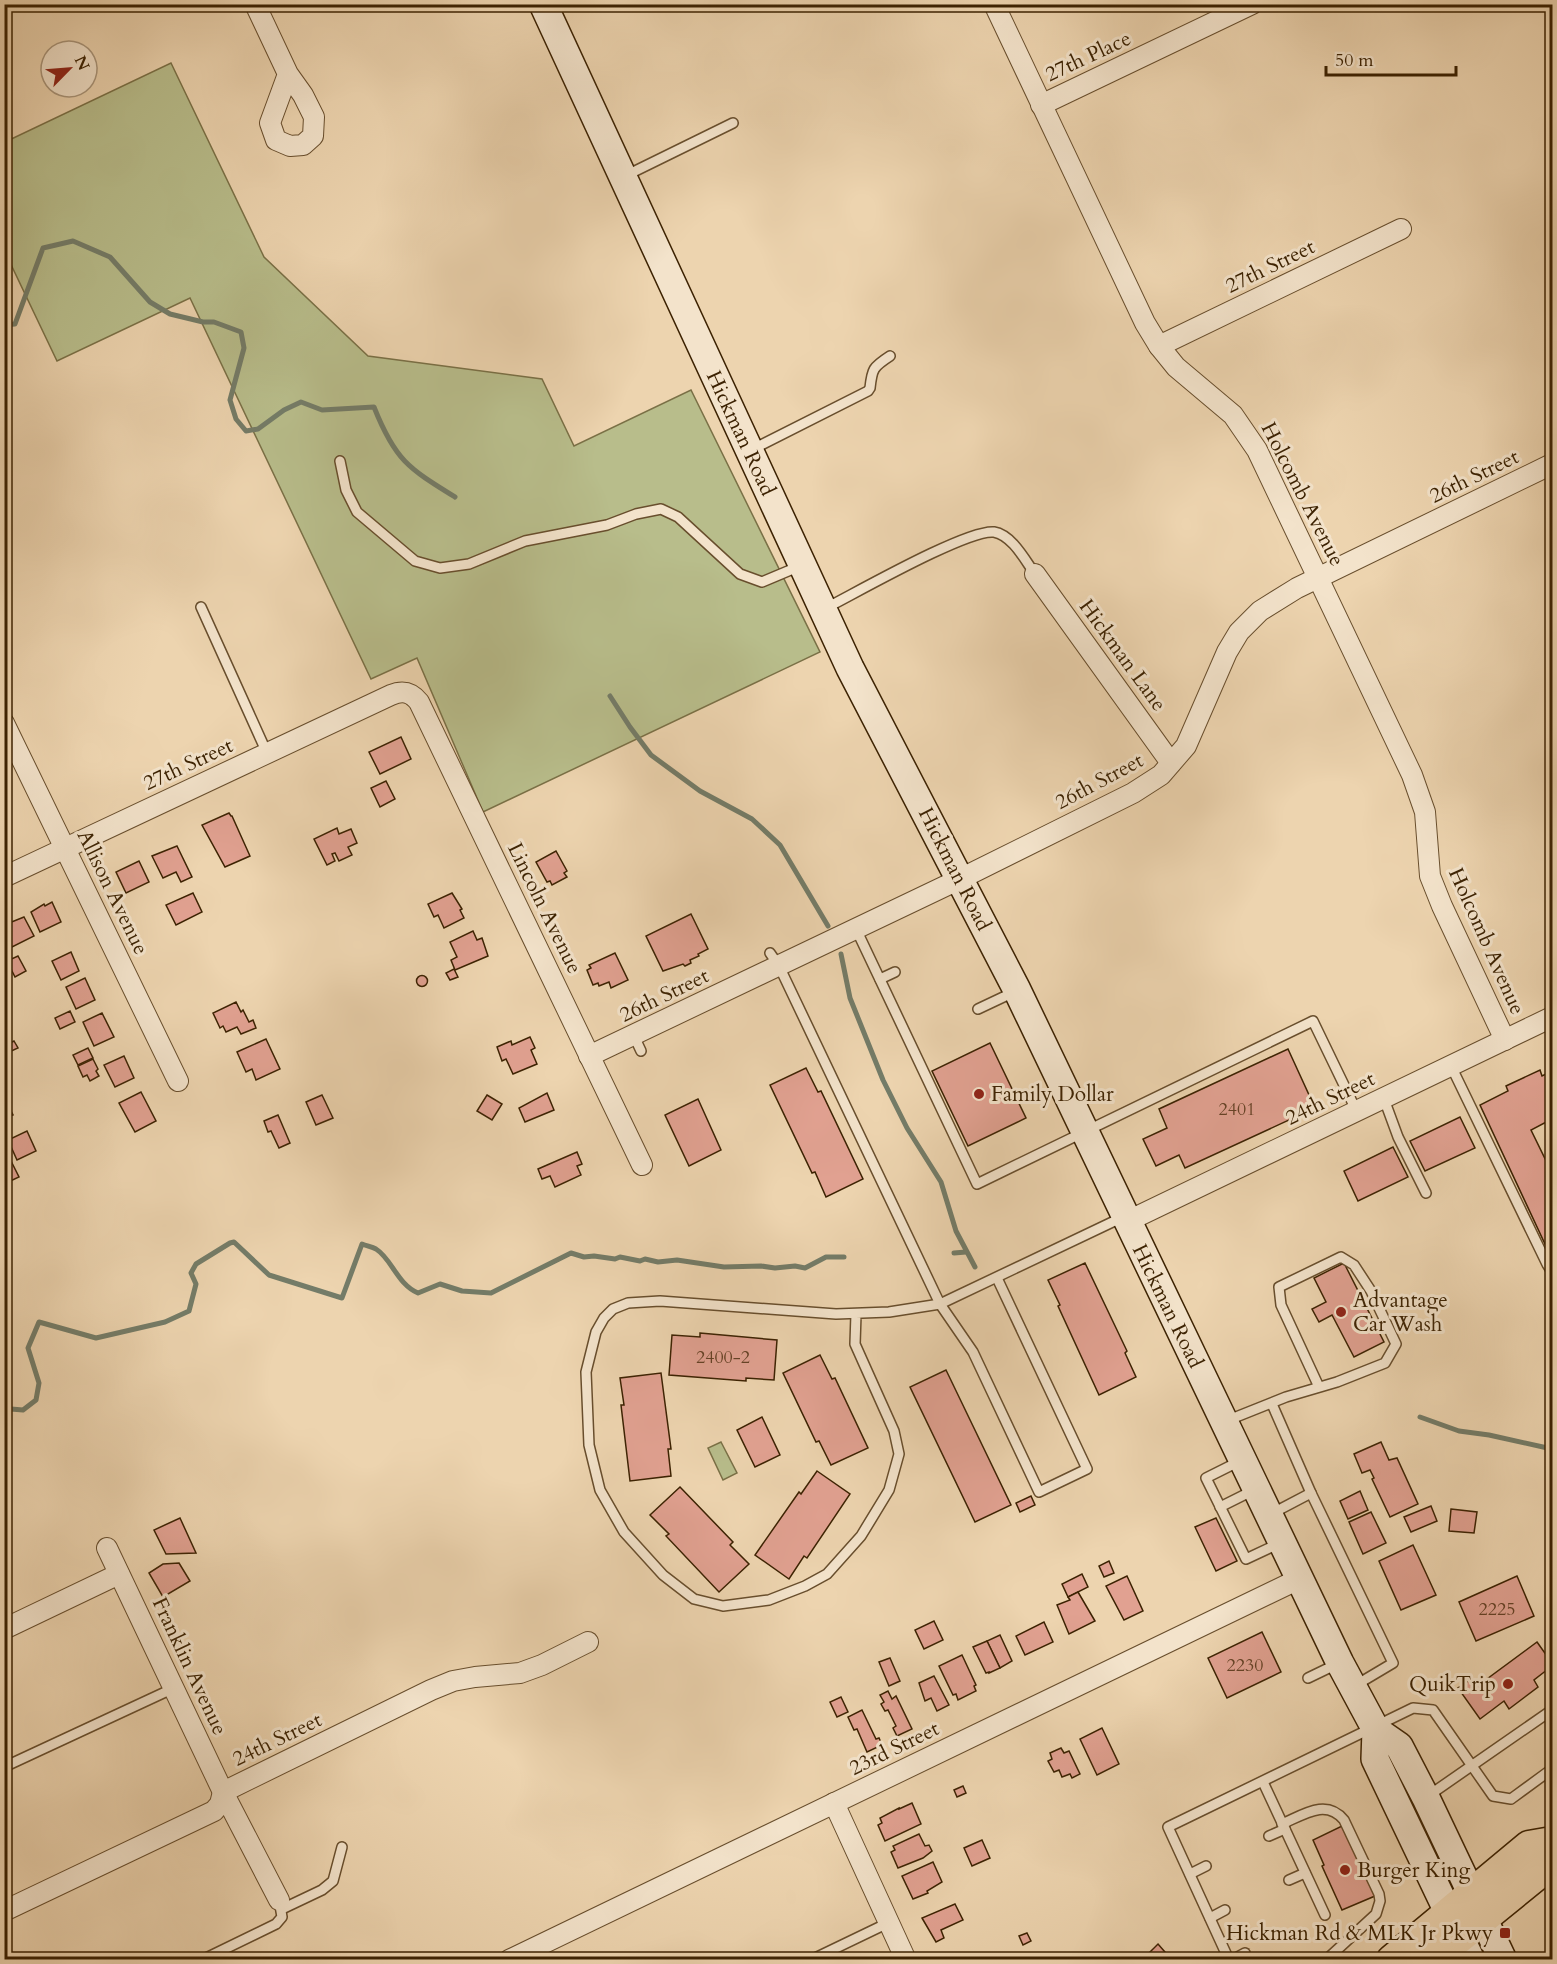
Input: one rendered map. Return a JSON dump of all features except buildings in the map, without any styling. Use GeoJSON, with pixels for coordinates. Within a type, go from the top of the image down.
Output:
{"type":"FeatureCollection","features":[{"type":"Feature","properties":{"kind":"main road","name":"Hickman Road"},"geometry":{"type":"LineString","coordinates":[[543,4],[850,668],[1017,990],[1340,1663],[1375,1729],[1399,1746],[1426,1797],[1503,1959]]}},
{"type":"Feature","properties":{"kind":"main road","name":"Hickman Road"},"geometry":{"type":"LineString","coordinates":[[1375,1729],[1375,1759],[1460,1936]]}},
{"type":"Feature","properties":{"kind":"main road"},"geometry":{"type":"LineString","coordinates":[[1432,1959],[1460,1936],[1477,1905],[1529,1846],[1552,1842]]}},
{"type":"Feature","properties":{"kind":"main road"},"geometry":{"type":"LineString","coordinates":[[1477,1905],[1549,1865],[1552,1856]]}},
{"type":"Feature","properties":{"kind":"main road"},"geometry":{"type":"LineString","coordinates":[[1392,1959],[1460,1936]]}},
{"type":"Feature","properties":{"kind":"street"},"geometry":{"type":"LineString","coordinates":[[255,4],[288,74]]}},
{"type":"Feature","properties":{"kind":"street","name":"Holcomb Avenue"},"geometry":{"type":"LineString","coordinates":[[994,4],[1117,266],[1159,346],[1176,366],[1233,415],[1257,450],[1412,775],[1425,812],[1430,876],[1505,1040]]}},
{"type":"Feature","properties":{"kind":"street","name":"27th Place"},"geometry":{"type":"LineString","coordinates":[[1041,105],[1252,4]]}},
{"type":"Feature","properties":{"kind":"street","name":"27th Street"},"geometry":{"type":"LineString","coordinates":[[1159,346],[1401,229]]}},
{"type":"Feature","properties":{"kind":"street","name":"26th Street"},"geometry":{"type":"LineString","coordinates":[[589,1056],[638,1043],[774,959],[856,928],[1133,794],[1161,776],[1186,746],[1227,652],[1239,632],[1260,611],[1318,578],[1552,464]]}},
{"type":"Feature","properties":{"kind":"street","name":"Hickman Lane"},"geometry":{"type":"LineString","coordinates":[[1035,574],[1171,764]]}},
{"type":"Feature","properties":{"kind":"street","name":"Lincoln Avenue"},"geometry":{"type":"LineString","coordinates":[[391,694],[407,692],[419,702],[642,1165]]}},
{"type":"Feature","properties":{"kind":"street","name":"27th Street"},"geometry":{"type":"LineString","coordinates":[[4,877],[391,694]]}},
{"type":"Feature","properties":{"kind":"street","name":"Allison Avenue"},"geometry":{"type":"LineString","coordinates":[[4,723],[178,1081]]}},
{"type":"Feature","properties":{"kind":"street","name":"24th Street"},"geometry":{"type":"LineString","coordinates":[[1126,1219],[1357,1112],[1552,1017]]}},
{"type":"Feature","properties":{"kind":"street","name":"Franklin Avenue"},"geometry":{"type":"LineString","coordinates":[[107,1548],[223,1792],[280,1905]]}},
{"type":"Feature","properties":{"kind":"street"},"geometry":{"type":"LineString","coordinates":[[4,1629],[119,1574]]}},
{"type":"Feature","properties":{"kind":"street","name":"23rd Street"},"geometry":{"type":"LineString","coordinates":[[509,1959],[1299,1579]]}},
{"type":"Feature","properties":{"kind":"street","name":"24th Street"},"geometry":{"type":"LineString","coordinates":[[4,1911],[214,1811],[220,1804],[223,1792],[431,1690],[453,1681],[520,1673],[542,1665],[588,1642]]}},
{"type":"Feature","properties":{"kind":"street"},"geometry":{"type":"LineString","coordinates":[[834,1803],[906,1959]]}},
{"type":"Feature","properties":{"kind":"lane"},"geometry":{"type":"LineString","coordinates":[[622,177],[733,123]]}},
{"type":"Feature","properties":{"kind":"lane"},"geometry":{"type":"LineString","coordinates":[[749,451],[868,391],[871,373],[876,365],[890,356]]}},
{"type":"Feature","properties":{"kind":"lane"},"geometry":{"type":"LineString","coordinates":[[340,461],[346,490],[357,512],[415,561],[440,568],[469,564],[525,541],[607,525],[636,514],[661,509],[678,517],[740,574],[762,582],[802,565]]}},
{"type":"Feature","properties":{"kind":"lane"},"geometry":{"type":"LineString","coordinates":[[822,610],[930,554],[976,535],[992,532],[1006,536],[1035,574]]}},
{"type":"Feature","properties":{"kind":"lane"},"geometry":{"type":"LineString","coordinates":[[201,607],[267,753]]}},
{"type":"Feature","properties":{"kind":"lane"},"geometry":{"type":"LineString","coordinates":[[856,928],[880,979],[914,1041],[977,1184],[1313,1021],[1357,1112]]}},
{"type":"Feature","properties":{"kind":"lane"},"geometry":{"type":"LineString","coordinates":[[774,959],[940,1304],[973,1352],[1039,1492],[1086,1470],[997,1278]]}},
{"type":"Feature","properties":{"kind":"lane"},"geometry":{"type":"LineString","coordinates":[[880,979],[895,972]]}},
{"type":"Feature","properties":{"kind":"lane"},"geometry":{"type":"LineString","coordinates":[[978,1009],[1017,990]]}},
{"type":"Feature","properties":{"kind":"lane"},"geometry":{"type":"LineString","coordinates":[[1451,1066],[1552,1272]]}},
{"type":"Feature","properties":{"kind":"lane"},"geometry":{"type":"LineString","coordinates":[[1384,1099],[1398,1137],[1426,1193]]}},
{"type":"Feature","properties":{"kind":"lane"},"geometry":{"type":"LineString","coordinates":[[856,1314],[855,1344],[894,1431],[899,1454],[889,1490],[861,1536],[827,1574],[769,1600],[723,1606],[694,1599],[663,1575],[624,1532],[600,1490],[589,1445],[586,1372],[596,1332],[604,1318],[613,1310],[628,1303],[660,1301],[856,1314],[889,1312],[940,1304],[1126,1219]]}},
{"type":"Feature","properties":{"kind":"lane"},"geometry":{"type":"LineString","coordinates":[[1224,1422],[1286,1397],[1319,1388],[1385,1363],[1396,1344],[1371,1291],[1354,1265],[1341,1257],[1279,1287],[1281,1305],[1319,1388]]}},
{"type":"Feature","properties":{"kind":"lane"},"geometry":{"type":"LineString","coordinates":[[1272,1404],[1311,1493],[1393,1663],[1353,1687]]}},
{"type":"Feature","properties":{"kind":"lane"},"geometry":{"type":"LineString","coordinates":[[1242,1460],[1206,1478],[1220,1507],[1246,1559],[1282,1542]]}},
{"type":"Feature","properties":{"kind":"lane"},"geometry":{"type":"LineString","coordinates":[[1220,1507],[1256,1489]]}},
{"type":"Feature","properties":{"kind":"lane"},"geometry":{"type":"LineString","coordinates":[[1268,1515],[1311,1493]]}},
{"type":"Feature","properties":{"kind":"lane"},"geometry":{"type":"LineString","coordinates":[[1308,1678],[1340,1663]]}},
{"type":"Feature","properties":{"kind":"lane"},"geometry":{"type":"LineString","coordinates":[[4,1767],[174,1688]]}},
{"type":"Feature","properties":{"kind":"lane"},"geometry":{"type":"LineString","coordinates":[[1245,1953],[1230,1959],[1168,1827],[1375,1729],[1413,1708],[1433,1710],[1493,1796],[1511,1799],[1552,1769]]}},
{"type":"Feature","properties":{"kind":"lane"},"geometry":{"type":"LineString","coordinates":[[1426,1797],[1552,1710]]}},
{"type":"Feature","properties":{"kind":"lane"},"geometry":{"type":"LineString","coordinates":[[1263,1782],[1326,1915]]}},
{"type":"Feature","properties":{"kind":"lane"},"geometry":{"type":"LineString","coordinates":[[1269,1836],[1316,1809],[1336,1812],[1344,1820],[1379,1894],[1380,1900],[1376,1914],[1326,1959]]}},
{"type":"Feature","properties":{"kind":"lane"},"geometry":{"type":"LineString","coordinates":[[202,1959],[276,1924],[282,1917],[280,1905],[322,1890],[333,1881],[342,1847]]}},
{"type":"Feature","properties":{"kind":"lane"},"geometry":{"type":"LineString","coordinates":[[1190,1874],[1206,1866]]}},
{"type":"Feature","properties":{"kind":"lane"},"geometry":{"type":"LineString","coordinates":[[1290,1880],[1305,1873]]}},
{"type":"Feature","properties":{"kind":"lane"},"geometry":{"type":"LineString","coordinates":[[1210,1918],[1225,1911]]}},
{"type":"Feature","properties":{"kind":"lane"},"geometry":{"type":"LineString","coordinates":[[811,1959],[890,1922]]}},
{"type":"Feature","properties":{"kind":"green space"},"geometry":{"type":"Polygon","coordinates":[[[171,63],[264,257],[368,356],[542,379],[574,446],[691,390],[820,652],[483,812],[417,658],[371,679],[190,298],[57,361],[5,252],[5,142],[171,63]]]}},
{"type":"Feature","properties":{"kind":"green space"},"geometry":{"type":"Polygon","coordinates":[[[721,1442],[737,1473],[723,1480],[708,1448],[721,1442]]]}},
{"type":"Feature","properties":{"kind":"waterway"},"geometry":{"type":"LineString","coordinates":[[4,325],[15,324],[43,248],[73,241],[110,257],[150,302],[170,314],[203,322],[214,322],[241,332],[244,348],[230,400],[236,419],[246,431],[258,429],[284,410],[301,402],[322,410],[374,407],[396,451],[414,470],[455,497]]}},
{"type":"Feature","properties":{"kind":"waterway"},"geometry":{"type":"LineString","coordinates":[[610,696],[651,755],[700,791],[752,819],[780,845],[828,926]]}},
{"type":"Feature","properties":{"kind":"waterway"},"geometry":{"type":"LineString","coordinates":[[841,954],[850,998],[883,1080],[907,1128],[941,1182],[956,1231],[975,1267]]}},
{"type":"Feature","properties":{"kind":"waterway"},"geometry":{"type":"LineString","coordinates":[[4,1413],[11,1409],[23,1410],[36,1400],[39,1383],[28,1348],[39,1322],[96,1338],[165,1322],[189,1311],[196,1284],[191,1273],[196,1264],[234,1242],[269,1275],[342,1298],[362,1244],[382,1253],[405,1284],[418,1293],[440,1284],[462,1291],[491,1293],[571,1253],[584,1257],[615,1259],[620,1257],[658,1262],[677,1260],[724,1267],[775,1268],[795,1266],[805,1268],[826,1257],[844,1257]]}},
{"type":"Feature","properties":{"kind":"waterway"},"geometry":{"type":"LineString","coordinates":[[954,1253],[966,1252]]}},
{"type":"Feature","properties":{"kind":"waterway"},"geometry":{"type":"LineString","coordinates":[[1420,1417],[1459,1431],[1552,1449]]}},
{"type":"Feature","properties":{"kind":"place","name":"Family Dollar"},"geometry":{"type":"Point","coordinates":[979,1094]}},
{"type":"Feature","properties":{"kind":"place","name":"Advantage Car Wash"},"geometry":{"type":"Point","coordinates":[1341,1312]}},
{"type":"Feature","properties":{"kind":"place","name":"QuikTrip"},"geometry":{"type":"Point","coordinates":[1508,1684]}},
{"type":"Feature","properties":{"kind":"place","name":"Burger King"},"geometry":{"type":"Point","coordinates":[1345,1870]}},
{"type":"Feature","properties":{"kind":"place","name":"Hickman Rd & MLK Jr Pkwy"},"geometry":{"type":"Point","coordinates":[1505,1933]}}]}
